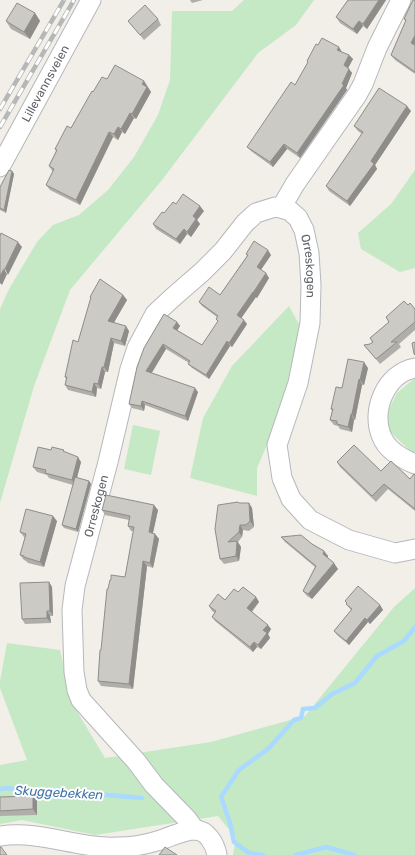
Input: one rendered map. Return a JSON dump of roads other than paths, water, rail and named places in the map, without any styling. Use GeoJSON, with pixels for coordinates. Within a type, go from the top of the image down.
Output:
{"type":"FeatureCollection","features":[{"type":"Feature","properties":{"kind":"street","name":"Lillevannsveien"},"geometry":{"type":"LineString","coordinates":[[0,167],[91,0]]}},
{"type":"Feature","properties":{"kind":"street"},"geometry":{"type":"LineString","coordinates":[[281,208],[295,184],[363,84],[377,48],[401,0]]}},
{"type":"Feature","properties":{"kind":"street","name":"Orreskogen"},"geometry":{"type":"LineString","coordinates":[[218,855],[210,839],[204,833],[195,830],[187,819],[154,785],[136,761],[81,700],[77,690],[74,672],[72,610],[75,586],[108,462],[130,369],[137,348],[155,314],[223,251],[245,223],[256,213],[275,207],[290,211],[298,218],[304,230],[309,253],[311,285],[310,323],[300,375],[287,419],[277,444],[282,478],[291,499],[310,520],[349,540],[395,553],[415,549]]}},
{"type":"Feature","properties":{"kind":"street"},"geometry":{"type":"LineString","coordinates":[[415,368],[397,376],[389,385],[381,397],[378,410],[378,423],[382,438],[391,450],[415,464]]}},
{"type":"Feature","properties":{"kind":"street"},"geometry":{"type":"LineString","coordinates":[[0,836],[14,834],[47,837],[84,845],[133,850],[180,833],[195,830]]}},
{"type":"Feature","properties":{"kind":"waterway"},"geometry":{"type":"LineString","coordinates":[[263,855],[249,853],[234,842],[230,823],[221,797],[239,770],[268,749],[294,720],[301,718],[303,709],[315,708],[332,694],[355,683],[377,656],[404,641],[415,627]]}},
{"type":"Feature","properties":{"kind":"waterway","name":"Skuggebekken"},"geometry":{"type":"LineString","coordinates":[[0,789],[9,788],[28,792],[51,790],[142,798]]}},
{"type":"Feature","properties":{"kind":"waterway","name":"Skuggebekken"},"geometry":{"type":"LineString","coordinates":[[296,855],[326,847],[354,855]]}},
{"type":"Feature","properties":{"kind":"railway"},"geometry":{"type":"LineString","coordinates":[[0,109],[64,0]]}},
{"type":"Feature","properties":{"kind":"railway"},"geometry":{"type":"LineString","coordinates":[[0,127],[74,0]]}}]}
